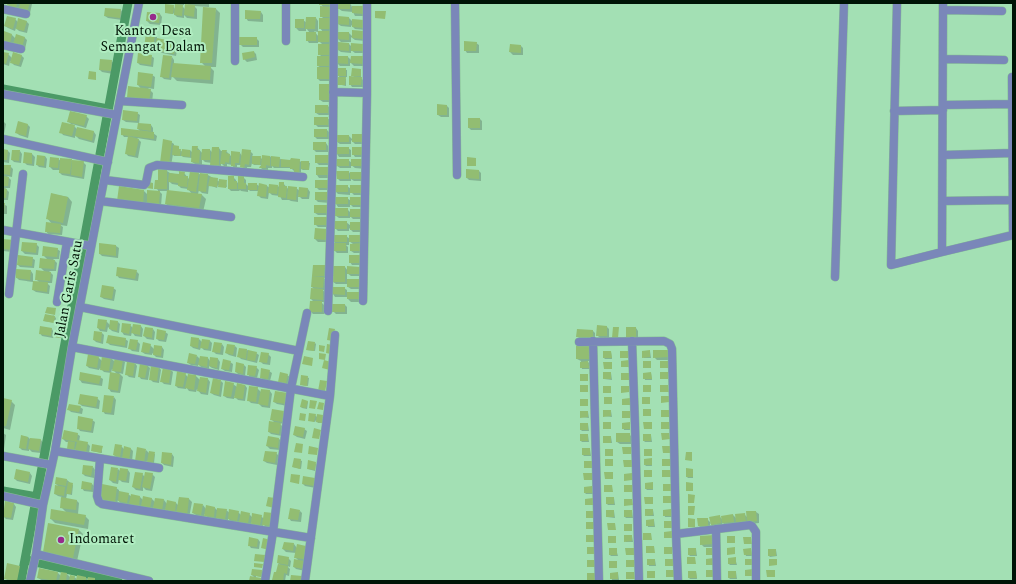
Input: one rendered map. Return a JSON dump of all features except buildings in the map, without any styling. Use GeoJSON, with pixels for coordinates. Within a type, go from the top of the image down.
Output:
{"type":"FeatureCollection","features":[{"type":"Feature","properties":{"kind":"street","name":"Jalan Garis Satu"},"geometry":{"type":"LineString","coordinates":[[30,581],[36,555],[41,504],[49,464],[55,450],[89,246],[105,180],[105,161],[114,115],[120,101],[139,3]]}},
{"type":"Feature","properties":{"kind":"street"},"geometry":{"type":"LineString","coordinates":[[235,3],[235,61]]}},
{"type":"Feature","properties":{"kind":"street"},"geometry":{"type":"LineString","coordinates":[[286,3],[286,41]]}},
{"type":"Feature","properties":{"kind":"street"},"geometry":{"type":"LineString","coordinates":[[328,311],[334,92],[334,3]]}},
{"type":"Feature","properties":{"kind":"street"},"geometry":{"type":"LineString","coordinates":[[363,301],[367,93],[367,3]]}},
{"type":"Feature","properties":{"kind":"street"},"geometry":{"type":"LineString","coordinates":[[455,3],[457,175]]}},
{"type":"Feature","properties":{"kind":"street"},"geometry":{"type":"LineString","coordinates":[[835,277],[844,3]]}},
{"type":"Feature","properties":{"kind":"street"},"geometry":{"type":"LineString","coordinates":[[896,3],[891,265],[1013,235],[1012,77]]}},
{"type":"Feature","properties":{"kind":"street"},"geometry":{"type":"LineString","coordinates":[[942,252],[943,7],[1002,11]]}},
{"type":"Feature","properties":{"kind":"street"},"geometry":{"type":"LineString","coordinates":[[3,9],[26,14]]}},
{"type":"Feature","properties":{"kind":"street"},"geometry":{"type":"LineString","coordinates":[[3,45],[22,49]]}},
{"type":"Feature","properties":{"kind":"street"},"geometry":{"type":"LineString","coordinates":[[943,59],[1004,60]]}},
{"type":"Feature","properties":{"kind":"street"},"geometry":{"type":"LineString","coordinates":[[334,92],[367,93]]}},
{"type":"Feature","properties":{"kind":"street"},"geometry":{"type":"LineString","coordinates":[[3,94],[114,115]]}},
{"type":"Feature","properties":{"kind":"street"},"geometry":{"type":"LineString","coordinates":[[120,101],[182,105]]}},
{"type":"Feature","properties":{"kind":"street"},"geometry":{"type":"LineString","coordinates":[[894,111],[1012,104]]}},
{"type":"Feature","properties":{"kind":"street"},"geometry":{"type":"LineString","coordinates":[[3,139],[105,161]]}},
{"type":"Feature","properties":{"kind":"street"},"geometry":{"type":"LineString","coordinates":[[943,155],[1013,153]]}},
{"type":"Feature","properties":{"kind":"street"},"geometry":{"type":"LineString","coordinates":[[105,180],[144,185],[146,183],[150,168],[157,165],[303,177]]}},
{"type":"Feature","properties":{"kind":"street"},"geometry":{"type":"LineString","coordinates":[[9,294],[23,174]]}},
{"type":"Feature","properties":{"kind":"street"},"geometry":{"type":"LineString","coordinates":[[942,201],[1013,200]]}},
{"type":"Feature","properties":{"kind":"street"},"geometry":{"type":"LineString","coordinates":[[100,201],[231,217]]}},
{"type":"Feature","properties":{"kind":"street"},"geometry":{"type":"LineString","coordinates":[[3,230],[89,246]]}},
{"type":"Feature","properties":{"kind":"street"},"geometry":{"type":"LineString","coordinates":[[56,302],[70,242]]}},
{"type":"Feature","properties":{"kind":"street"},"geometry":{"type":"LineString","coordinates":[[80,307],[299,351]]}},
{"type":"Feature","properties":{"kind":"street"},"geometry":{"type":"LineString","coordinates":[[265,581],[273,532],[291,388],[307,313]]}},
{"type":"Feature","properties":{"kind":"street"},"geometry":{"type":"LineString","coordinates":[[305,581],[330,396],[336,334]]}},
{"type":"Feature","properties":{"kind":"street"},"geometry":{"type":"LineString","coordinates":[[579,342],[664,340],[669,342],[672,346],[678,581]]}},
{"type":"Feature","properties":{"kind":"street"},"geometry":{"type":"LineString","coordinates":[[593,341],[599,581]]}},
{"type":"Feature","properties":{"kind":"street"},"geometry":{"type":"LineString","coordinates":[[632,341],[639,581]]}},
{"type":"Feature","properties":{"kind":"street"},"geometry":{"type":"LineString","coordinates":[[72,347],[330,396]]}},
{"type":"Feature","properties":{"kind":"street"},"geometry":{"type":"LineString","coordinates":[[55,450],[159,468]]}},
{"type":"Feature","properties":{"kind":"street"},"geometry":{"type":"LineString","coordinates":[[3,456],[49,464]]}},
{"type":"Feature","properties":{"kind":"street"},"geometry":{"type":"LineString","coordinates":[[100,459],[97,496],[99,502],[102,504],[311,538]]}},
{"type":"Feature","properties":{"kind":"street"},"geometry":{"type":"LineString","coordinates":[[3,496],[41,504]]}},
{"type":"Feature","properties":{"kind":"street"},"geometry":{"type":"LineString","coordinates":[[676,534],[750,525],[756,532],[756,581]]}},
{"type":"Feature","properties":{"kind":"street"},"geometry":{"type":"LineString","coordinates":[[716,529],[717,581]]}},
{"type":"Feature","properties":{"kind":"street"},"geometry":{"type":"LineString","coordinates":[[36,555],[149,581]]}},
{"type":"Feature","properties":{"kind":"waterway"},"geometry":{"type":"LineString","coordinates":[[21,581],[128,3]]}},
{"type":"Feature","properties":{"kind":"waterway"},"geometry":{"type":"LineString","coordinates":[[3,89],[108,109]]}},
{"type":"Feature","properties":{"kind":"waterway"},"geometry":{"type":"LineString","coordinates":[[3,491],[37,497]]}},
{"type":"Feature","properties":{"kind":"waterway"},"geometry":{"type":"LineString","coordinates":[[27,560],[118,581]]}},
{"type":"Feature","properties":{"kind":"place","name":"Kantor Desa Semangat Dalam"},"geometry":{"type":"Point","coordinates":[153,17]}},
{"type":"Feature","properties":{"kind":"place","name":"Indomaret"},"geometry":{"type":"Point","coordinates":[61,540]}}]}
